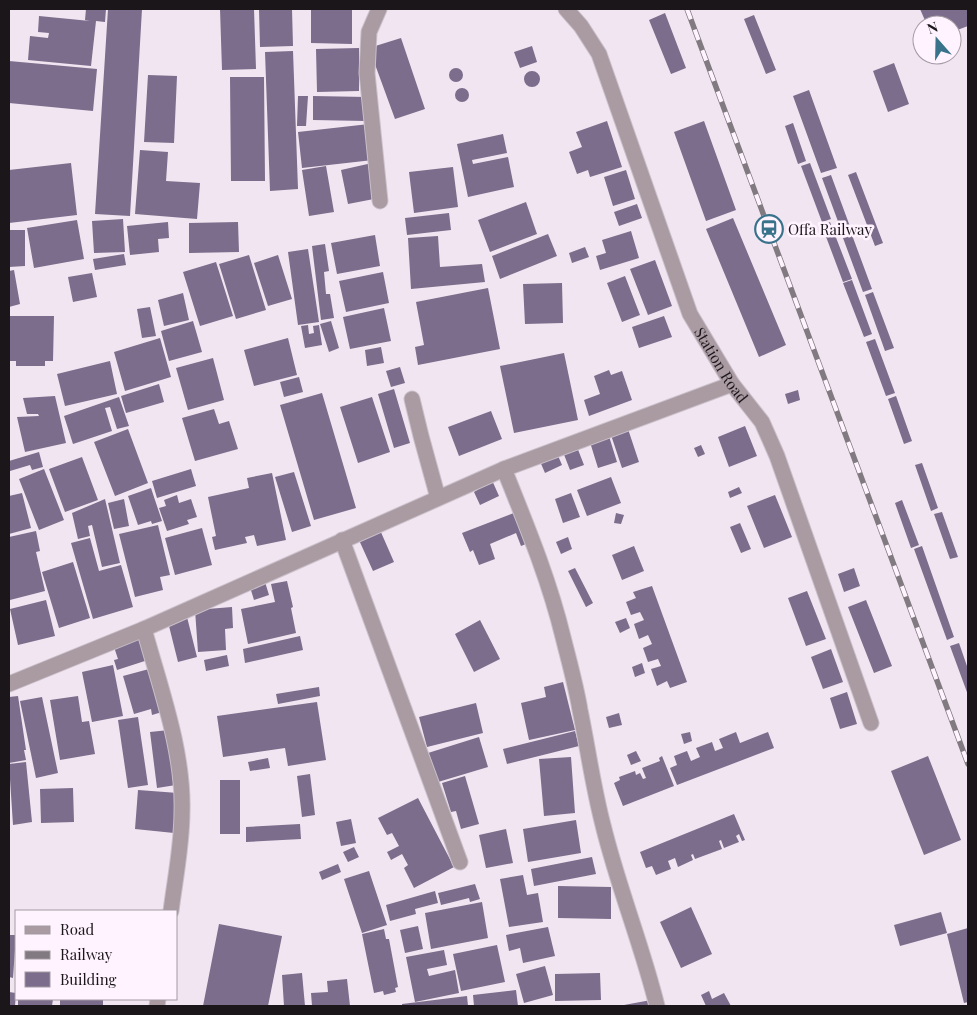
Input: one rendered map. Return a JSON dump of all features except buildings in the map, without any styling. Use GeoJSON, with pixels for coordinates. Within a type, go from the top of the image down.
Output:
{"type":"FeatureCollection","features":[{"type":"Feature","properties":{"kind":"street"},"geometry":{"type":"LineString","coordinates":[[379,9],[369,32],[367,73],[380,201]]}},
{"type":"Feature","properties":{"kind":"street","name":"Station Road"},"geometry":{"type":"LineString","coordinates":[[566,9],[581,26],[600,54],[690,314],[732,384],[762,422],[777,456],[871,723]]}},
{"type":"Feature","properties":{"kind":"street"},"geometry":{"type":"LineString","coordinates":[[9,684],[144,629],[504,469],[732,384]]}},
{"type":"Feature","properties":{"kind":"street"},"geometry":{"type":"LineString","coordinates":[[412,399],[438,498]]}},
{"type":"Feature","properties":{"kind":"street"},"geometry":{"type":"LineString","coordinates":[[504,469],[537,552],[551,594],[580,709],[602,824],[658,1006]]}},
{"type":"Feature","properties":{"kind":"street"},"geometry":{"type":"LineString","coordinates":[[342,540],[460,862]]}},
{"type":"Feature","properties":{"kind":"street"},"geometry":{"type":"LineString","coordinates":[[144,629],[174,739],[180,780],[182,812],[171,910]]}},
{"type":"Feature","properties":{"kind":"railway"},"geometry":{"type":"LineString","coordinates":[[687,9],[968,764]]}},
{"type":"Feature","properties":{"kind":"place","name":"Offa Railway"},"geometry":{"type":"Point","coordinates":[769,229]}}]}
